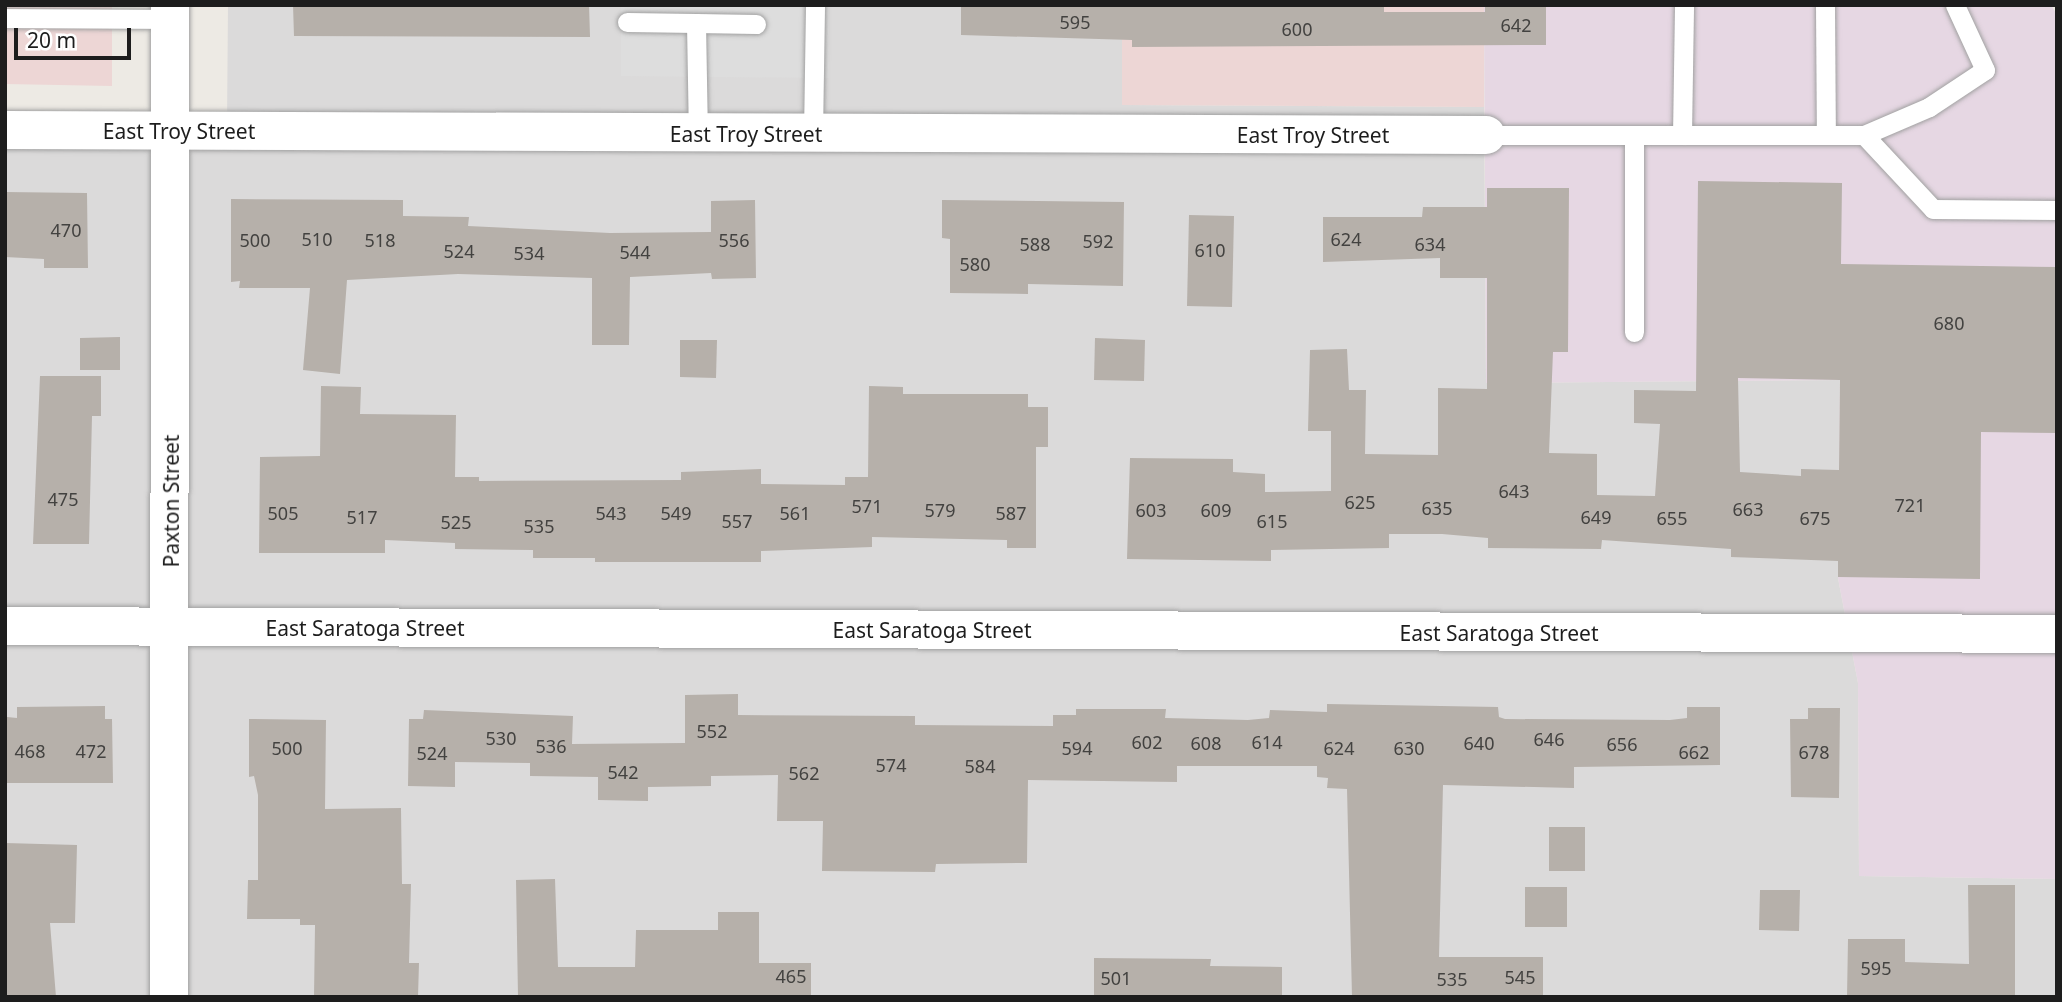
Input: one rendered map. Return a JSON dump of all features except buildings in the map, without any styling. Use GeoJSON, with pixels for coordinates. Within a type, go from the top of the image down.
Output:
{"type":"FeatureCollection","features":[{"type":"Feature","properties":{"kind":"street","name":"Paxton Street"},"geometry":{"type":"LineString","coordinates":[[169,997],[170,12]]}},
{"type":"Feature","properties":{"kind":"street","name":"East Troy Street"},"geometry":{"type":"LineString","coordinates":[[5,130],[1486,135]]}},
{"type":"Feature","properties":{"kind":"street","name":"East Saratoga Street"},"geometry":{"type":"LineString","coordinates":[[5,626],[2057,634]]}},
{"type":"Feature","properties":{"kind":"lane"},"geometry":{"type":"LineString","coordinates":[[813,134],[815,5]]}},
{"type":"Feature","properties":{"kind":"lane"},"geometry":{"type":"LineString","coordinates":[[1682,135],[1684,5]]}},
{"type":"Feature","properties":{"kind":"lane"},"geometry":{"type":"LineString","coordinates":[[1825,5],[1825,135]]}},
{"type":"Feature","properties":{"kind":"lane"},"geometry":{"type":"LineString","coordinates":[[1486,135],[1864,135],[1929,107],[1985,70],[1955,5]]}},
{"type":"Feature","properties":{"kind":"lane"},"geometry":{"type":"LineString","coordinates":[[5,18],[170,12]]}},
{"type":"Feature","properties":{"kind":"lane"},"geometry":{"type":"LineString","coordinates":[[627,22],[756,24]]}},
{"type":"Feature","properties":{"kind":"lane"},"geometry":{"type":"LineString","coordinates":[[696,23],[698,134]]}},
{"type":"Feature","properties":{"kind":"lane"},"geometry":{"type":"LineString","coordinates":[[1634,135],[1634,332]]}},
{"type":"Feature","properties":{"kind":"lane"},"geometry":{"type":"LineString","coordinates":[[1864,135],[1933,209],[2057,210]]}},
{"type":"Feature","properties":{"kind":"shaded area"},"geometry":{"type":"Polygon","coordinates":[[[5,5],[112,5],[112,86],[5,84],[5,5]]]}},
{"type":"Feature","properties":{"kind":"shaded area"},"geometry":{"type":"Polygon","coordinates":[[[228,5],[1122,5],[1123,105],[1484,107],[1486,383],[1840,380],[1838,578],[1858,683],[1859,876],[2057,879],[2057,997],[5,997],[5,123],[227,123],[228,5]]]}},
{"type":"Feature","properties":{"kind":"shaded area"},"geometry":{"type":"Polygon","coordinates":[[[621,5],[829,5],[829,78],[621,76],[621,5]]]}},
{"type":"Feature","properties":{"kind":"shaded area"},"geometry":{"type":"Polygon","coordinates":[[[1122,5],[1484,5],[1484,107],[1122,105],[1122,5]]]}},
{"type":"Feature","properties":{"kind":"shaded area"},"geometry":{"type":"Polygon","coordinates":[[[1484,5],[2051,5],[2057,15],[2057,879],[1859,876],[1858,683],[1838,578],[1840,380],[1486,383],[1484,5]]]}}]}
